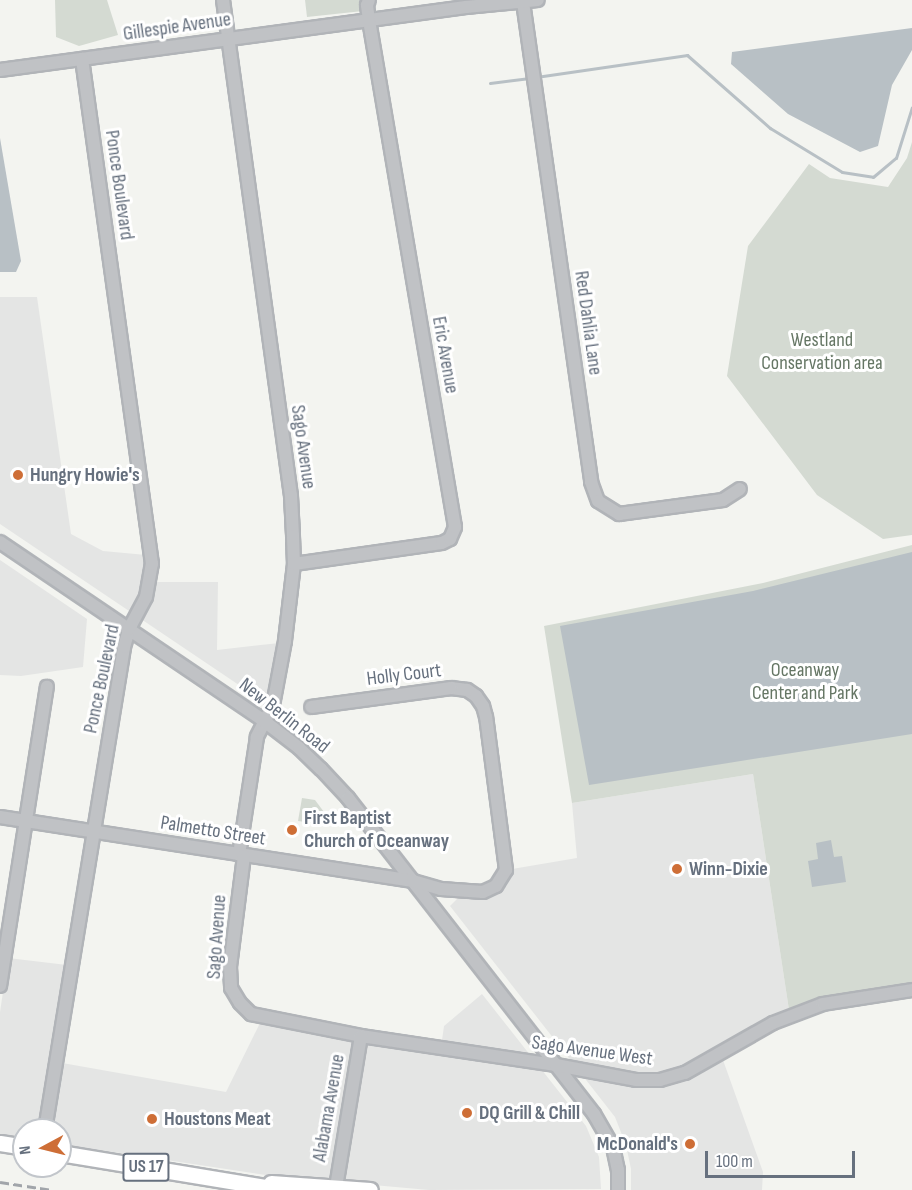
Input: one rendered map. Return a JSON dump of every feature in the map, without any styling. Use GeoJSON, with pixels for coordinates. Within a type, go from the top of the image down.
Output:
{"type":"FeatureCollection","features":[{"type":"Feature","properties":{"kind":"main road","name":"US 17"},"geometry":{"type":"LineString","coordinates":[[72,1155],[283,1190]]}},
{"type":"Feature","properties":{"kind":"main road","name":"US 17"},"geometry":{"type":"LineString","coordinates":[[232,1180],[370,1190]]}},
{"type":"Feature","properties":{"kind":"street","name":"Sago Avenue"},"geometry":{"type":"LineString","coordinates":[[223,0],[226,40],[291,496],[294,564],[285,641],[273,705],[257,737],[241,856],[230,967],[231,988],[240,1003],[251,1014]]}},
{"type":"Feature","properties":{"kind":"street","name":"Eric Avenue"},"geometry":{"type":"LineString","coordinates":[[294,564],[442,543],[450,539],[455,527],[369,20],[367,5],[369,0]]}},
{"type":"Feature","properties":{"kind":"street","name":"Gillespie Avenue"},"geometry":{"type":"LineString","coordinates":[[0,70],[369,20],[538,0]]}},
{"type":"Feature","properties":{"kind":"street","name":"Red Dahlia Lane"},"geometry":{"type":"LineString","coordinates":[[523,2],[591,482],[598,501],[619,514],[723,501],[740,489]]}},
{"type":"Feature","properties":{"kind":"street","name":"Ponce Boulevard"},"geometry":{"type":"LineString","coordinates":[[47,1118],[66,1015],[93,832],[129,629],[146,597],[152,564],[82,59]]}},
{"type":"Feature","properties":{"kind":"street","name":"New Berlin Road"},"geometry":{"type":"LineString","coordinates":[[0,542],[264,721],[299,748],[321,769],[413,881],[594,1114],[609,1137],[616,1161],[618,1190]]}},
{"type":"Feature","properties":{"kind":"street"},"geometry":{"type":"LineString","coordinates":[[0,987],[47,687]]}},
{"type":"Feature","properties":{"kind":"street","name":"Holly Court"},"geometry":{"type":"LineString","coordinates":[[311,707],[451,688],[467,690],[476,696],[483,706],[486,717],[501,824]]}},
{"type":"Feature","properties":{"kind":"street","name":"Palmetto Street"},"geometry":{"type":"LineString","coordinates":[[0,817],[413,881],[468,892],[483,892],[496,886],[506,870],[501,824]]}},
{"type":"Feature","properties":{"kind":"street","name":"Sago Avenue West"},"geometry":{"type":"LineString","coordinates":[[251,1014],[361,1036],[556,1065],[636,1080],[660,1080],[684,1073],[773,1023],[823,1004],[912,990]]}},
{"type":"Feature","properties":{"kind":"street","name":"Alabama Avenue"},"geometry":{"type":"LineString","coordinates":[[336,1186],[361,1036]]}},
{"type":"Feature","properties":{"kind":"shaded area"},"geometry":{"type":"Polygon","coordinates":[[[912,28],[912,50],[892,85],[878,146],[860,152],[788,114],[731,64],[732,52],[912,28]]]}},
{"type":"Feature","properties":{"kind":"shaded area"},"geometry":{"type":"Polygon","coordinates":[[[0,138],[21,261],[16,272],[0,272],[0,138]]]}},
{"type":"Feature","properties":{"kind":"shaded area"},"geometry":{"type":"Polygon","coordinates":[[[0,297],[37,297],[71,534],[103,551],[157,556],[154,582],[218,582],[217,650],[279,643],[267,704],[0,524],[0,297]]]}},
{"type":"Feature","properties":{"kind":"shaded area"},"geometry":{"type":"Polygon","coordinates":[[[912,552],[912,734],[589,785],[560,626],[753,591],[912,552]]]}},
{"type":"Feature","properties":{"kind":"shaded area"},"geometry":{"type":"Polygon","coordinates":[[[0,560],[87,619],[83,667],[21,676],[0,675],[0,560]]]}},
{"type":"Feature","properties":{"kind":"shaded area"},"geometry":{"type":"Polygon","coordinates":[[[753,774],[789,1010],[718,1046],[763,1172],[762,1190],[631,1190],[631,1169],[626,1145],[615,1117],[450,906],[458,898],[485,896],[500,887],[512,869],[577,858],[572,803],[753,774]]]}},
{"type":"Feature","properties":{"kind":"shaded area"},"geometry":{"type":"Polygon","coordinates":[[[831,840],[834,857],[842,856],[846,882],[812,887],[808,861],[818,859],[816,843],[831,840]]]}},
{"type":"Feature","properties":{"kind":"shaded area"},"geometry":{"type":"Polygon","coordinates":[[[8,958],[67,965],[51,1061],[226,1092],[260,1023],[440,1054],[444,1026],[482,994],[586,1126],[599,1157],[601,1189],[429,1190],[272,1176],[72,1146],[72,1118],[12,1118],[12,1137],[0,1135],[0,1012],[8,958]]]}},
{"type":"Feature","properties":{"kind":"green space"},"geometry":{"type":"Polygon","coordinates":[[[55,0],[107,0],[118,35],[79,46],[56,37],[55,0]]]}},
{"type":"Feature","properties":{"kind":"green space"},"geometry":{"type":"Polygon","coordinates":[[[305,0],[362,0],[363,11],[307,17],[305,0]]]}},
{"type":"Feature","properties":{"kind":"green space","name":"Westland Conservation area"},"geometry":{"type":"Polygon","coordinates":[[[912,142],[912,535],[883,539],[817,495],[727,376],[748,246],[809,164],[830,178],[888,187],[907,158],[912,142]]]}},
{"type":"Feature","properties":{"kind":"green space","name":"Oceanway Center and Park"},"geometry":{"type":"Polygon","coordinates":[[[912,545],[912,986],[814,1000],[789,1010],[753,774],[572,803],[544,626],[763,583],[912,545]]]}},
{"type":"Feature","properties":{"kind":"green space"},"geometry":{"type":"Polygon","coordinates":[[[302,798],[315,800],[327,816],[326,825],[298,821],[302,798]]]}},
{"type":"Feature","properties":{"kind":"waterway"},"geometry":{"type":"LineString","coordinates":[[536,77],[687,55],[770,128],[842,172],[873,177],[896,158],[912,107]]}},
{"type":"Feature","properties":{"kind":"waterway"},"geometry":{"type":"LineString","coordinates":[[490,83],[530,78]]}},
{"type":"Feature","properties":{"kind":"railway"},"geometry":{"type":"LineString","coordinates":[[0,1182],[52,1190]]}},
{"type":"Feature","properties":{"kind":"place","name":"Hungry Howie's"},"geometry":{"type":"Point","coordinates":[18,475]}},
{"type":"Feature","properties":{"kind":"place","name":"First Baptist Church of Oceanway"},"geometry":{"type":"Point","coordinates":[292,830]}},
{"type":"Feature","properties":{"kind":"place","name":"Winn-Dixie"},"geometry":{"type":"Point","coordinates":[677,869]}},
{"type":"Feature","properties":{"kind":"place","name":"DQ Grill & Chill"},"geometry":{"type":"Point","coordinates":[467,1113]}},
{"type":"Feature","properties":{"kind":"place","name":"Houstons Meat"},"geometry":{"type":"Point","coordinates":[152,1119]}},
{"type":"Feature","properties":{"kind":"place","name":"McDonald's"},"geometry":{"type":"Point","coordinates":[690,1144]}}]}
